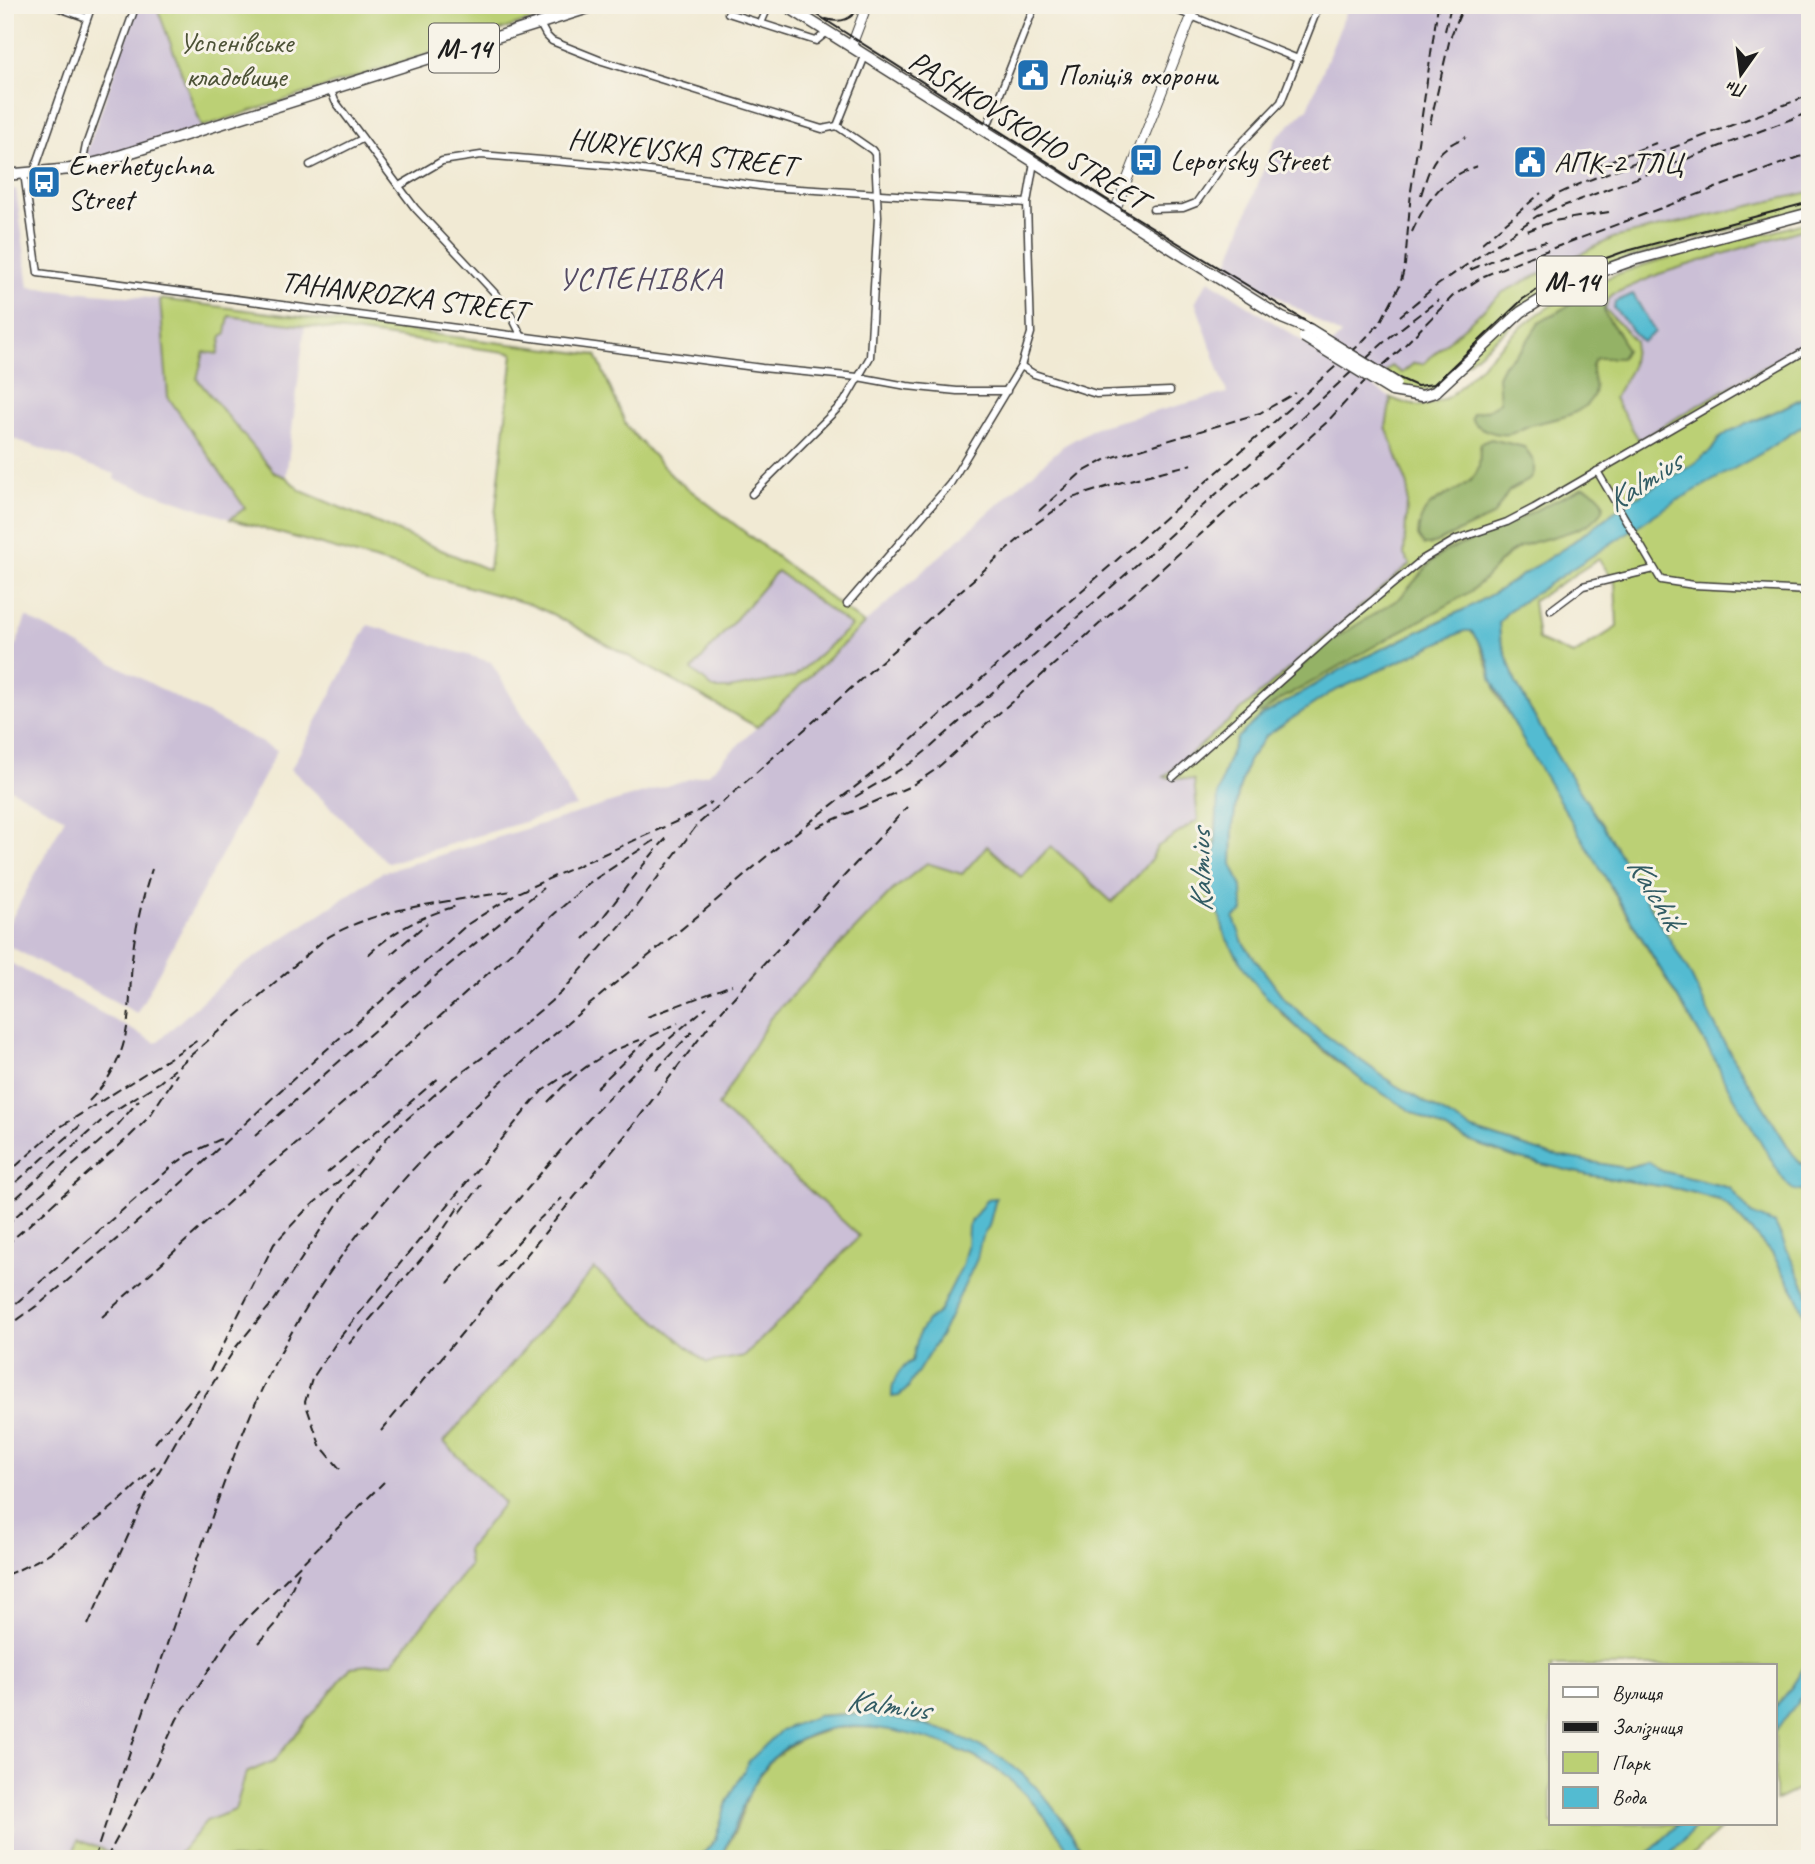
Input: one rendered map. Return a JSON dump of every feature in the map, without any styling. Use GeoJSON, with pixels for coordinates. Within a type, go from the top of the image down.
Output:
{"type":"FeatureCollection","features":[{"type":"Feature","properties":{"kind":"highway","name":"М-14"},"geometry":{"type":"LineString","coordinates":[[5,175],[85,166],[598,5]]}},
{"type":"Feature","properties":{"kind":"highway","name":"PASHKOVSKOHO STREET"},"geometry":{"type":"LineString","coordinates":[[785,5],[1306,333],[1394,387],[1412,395],[1427,395],[1441,388],[1521,312],[1578,278],[1633,260],[1810,213]]}},
{"type":"Feature","properties":{"kind":"main road"},"geometry":{"type":"LineString","coordinates":[[850,47],[867,5]]}},
{"type":"Feature","properties":{"kind":"main road"},"geometry":{"type":"LineString","coordinates":[[1114,213],[1196,5]]}},
{"type":"Feature","properties":{"kind":"street"},"geometry":{"type":"LineString","coordinates":[[51,5],[88,18]]}},
{"type":"Feature","properties":{"kind":"street"},"geometry":{"type":"LineString","coordinates":[[29,173],[92,5]]}},
{"type":"Feature","properties":{"kind":"street"},"geometry":{"type":"LineString","coordinates":[[85,166],[86,145],[136,5]]}},
{"type":"Feature","properties":{"kind":"street"},"geometry":{"type":"LineString","coordinates":[[761,23],[769,5]]}},
{"type":"Feature","properties":{"kind":"street"},"geometry":{"type":"LineString","coordinates":[[985,132],[1035,5]]}},
{"type":"Feature","properties":{"kind":"street"},"geometry":{"type":"LineString","coordinates":[[1164,5],[1298,59]]}},
{"type":"Feature","properties":{"kind":"street"},"geometry":{"type":"LineString","coordinates":[[1153,209],[1183,208],[1196,203],[1230,156],[1281,102],[1319,5]]}},
{"type":"Feature","properties":{"kind":"street"},"geometry":{"type":"LineString","coordinates":[[728,13],[816,41],[827,32]]}},
{"type":"Feature","properties":{"kind":"street"},"geometry":{"type":"LineString","coordinates":[[540,24],[552,41],[602,61],[822,129],[837,126],[874,152],[878,217],[871,351],[868,364],[844,402],[752,495]]}},
{"type":"Feature","properties":{"kind":"street"},"geometry":{"type":"LineString","coordinates":[[837,126],[865,57]]}},
{"type":"Feature","properties":{"kind":"street"},"geometry":{"type":"LineString","coordinates":[[331,90],[335,101],[362,139],[425,220],[506,305],[521,335]]}},
{"type":"Feature","properties":{"kind":"street"},"geometry":{"type":"LineString","coordinates":[[310,165],[362,139]]}},
{"type":"Feature","properties":{"kind":"street","name":"HURYEVSKA STREET"},"geometry":{"type":"LineString","coordinates":[[399,186],[442,162],[481,155],[613,166],[767,187],[1027,204]]}},
{"type":"Feature","properties":{"kind":"street"},"geometry":{"type":"LineString","coordinates":[[847,604],[950,484],[1021,366],[1027,350],[1032,316],[1027,204],[1034,162]]}},
{"type":"Feature","properties":{"kind":"street","name":"TAHANROZKA STREET"},"geometry":{"type":"LineString","coordinates":[[29,173],[38,273],[762,368],[858,377],[932,388],[1007,391]]}},
{"type":"Feature","properties":{"kind":"street"},"geometry":{"type":"LineString","coordinates":[[1173,777],[1335,632],[1423,559],[1457,539],[1507,522],[1810,348]]}},
{"type":"Feature","properties":{"kind":"street"},"geometry":{"type":"LineString","coordinates":[[1021,366],[1034,374],[1096,394],[1170,391]]}},
{"type":"Feature","properties":{"kind":"street"},"geometry":{"type":"LineString","coordinates":[[1597,471],[1661,580],[1694,585],[1810,591]]}},
{"type":"Feature","properties":{"kind":"street"},"geometry":{"type":"LineString","coordinates":[[1551,610],[1583,586],[1654,569]]}},
{"type":"Feature","properties":{"kind":"shaded area"},"geometry":{"type":"Polygon","coordinates":[[[138,5],[156,5],[202,127],[82,165],[138,5]]]}},
{"type":"Feature","properties":{"kind":"shaded area"},"geometry":{"type":"Polygon","coordinates":[[[1336,5],[1810,5],[1810,192],[1613,238],[1503,292],[1423,364],[1402,373],[1391,367],[1373,387],[1391,398],[1386,427],[1408,486],[1404,555],[1411,564],[1166,777],[1194,779],[1198,820],[1157,847],[1151,860],[1112,902],[1021,877],[962,874],[927,863],[893,890],[770,1018],[860,1235],[788,1313],[744,1357],[707,1363],[594,1269],[504,1503],[468,1550],[469,1566],[393,1662],[351,1667],[274,1761],[246,1773],[235,1810],[206,1821],[175,1859],[128,1859],[79,1840],[72,1859],[7,1859],[15,1827],[5,1817],[5,960],[156,1043],[235,971],[381,873],[709,773],[864,624],[1063,446],[1096,427],[1227,393],[1195,301],[1209,280],[1322,354],[1341,335],[1227,266],[1275,139],[1308,108],[1347,10],[1336,5]]]}},
{"type":"Feature","properties":{"kind":"shaded area"},"geometry":{"type":"Polygon","coordinates":[[[16,189],[29,287],[160,299],[168,397],[246,509],[230,519],[114,479],[115,474],[5,436],[5,190],[16,189]]]}},
{"type":"Feature","properties":{"kind":"shaded area"},"geometry":{"type":"Polygon","coordinates":[[[1810,227],[1810,340],[1639,440],[1613,398],[1631,369],[1605,309],[1608,299],[1613,294],[1659,274],[1810,227]]]}},
{"type":"Feature","properties":{"kind":"shaded area"},"geometry":{"type":"Polygon","coordinates":[[[228,316],[305,326],[286,477],[275,473],[197,379],[204,352],[218,354],[222,336],[226,333],[228,316]]]}},
{"type":"Feature","properties":{"kind":"shaded area"},"geometry":{"type":"Polygon","coordinates":[[[777,570],[851,626],[794,677],[714,689],[692,671],[777,570]]]}},
{"type":"Feature","properties":{"kind":"shaded area"},"geometry":{"type":"Polygon","coordinates":[[[26,617],[277,751],[137,1013],[5,944],[5,931],[65,818],[5,786],[5,676],[26,617]]]}},
{"type":"Feature","properties":{"kind":"shaded area"},"geometry":{"type":"Polygon","coordinates":[[[368,625],[491,662],[576,806],[388,863],[291,769],[368,625]]]}},
{"type":"Feature","properties":{"kind":"green space","name":"Успенівське кладовище"},"geometry":{"type":"Polygon","coordinates":[[[156,5],[578,5],[202,127],[156,5]]]}},
{"type":"Feature","properties":{"kind":"green space"},"geometry":{"type":"Polygon","coordinates":[[[1810,192],[1810,207],[1600,266],[1568,279],[1434,390],[1412,392],[1384,374],[1391,366],[1402,373],[1414,363],[1423,364],[1503,292],[1613,238],[1810,192]]]}},
{"type":"Feature","properties":{"kind":"green space"},"geometry":{"type":"Polygon","coordinates":[[[1810,221],[1810,227],[1659,274],[1613,294],[1608,299],[1605,309],[1635,341],[1631,369],[1614,398],[1639,440],[1810,340],[1810,394],[1730,431],[1719,439],[1711,451],[1692,465],[1626,503],[1566,547],[1499,590],[1351,664],[1260,717],[1216,822],[1215,854],[1208,869],[1225,936],[1283,1015],[1364,1082],[1421,1117],[1466,1140],[1516,1158],[1588,1175],[1679,1189],[1719,1200],[1729,1207],[1773,1255],[1796,1294],[1810,1329],[1810,1658],[1791,1688],[1776,1707],[1776,1664],[1549,1664],[1549,1826],[1678,1826],[1676,1828],[1642,1859],[1088,1859],[1062,1819],[955,1734],[911,1720],[862,1713],[817,1716],[727,1802],[715,1840],[699,1859],[175,1859],[206,1821],[235,1810],[246,1773],[274,1761],[351,1667],[393,1662],[469,1566],[467,1550],[504,1503],[444,1442],[594,1269],[707,1363],[744,1356],[859,1236],[718,1106],[770,1018],[893,890],[927,863],[962,874],[987,846],[1021,877],[1051,846],[1112,902],[1151,860],[1157,847],[1198,820],[1194,780],[1164,777],[1410,564],[1404,555],[1408,486],[1386,427],[1391,398],[1422,406],[1443,400],[1534,317],[1594,283],[1675,256],[1755,234],[1769,233],[1810,221]]]}},
{"type":"Feature","properties":{"kind":"green space"},"geometry":{"type":"Polygon","coordinates":[[[1591,292],[1599,292],[1602,295],[1605,314],[1621,337],[1626,350],[1621,358],[1597,358],[1593,363],[1595,387],[1587,404],[1566,416],[1509,434],[1493,433],[1477,425],[1471,418],[1473,413],[1487,410],[1500,402],[1498,376],[1504,364],[1522,349],[1539,323],[1591,292]]]}},
{"type":"Feature","properties":{"kind":"green space"},"geometry":{"type":"Polygon","coordinates":[[[160,299],[596,355],[627,427],[672,476],[864,624],[757,727],[552,614],[529,604],[230,519],[245,508],[168,397],[160,299]],[[229,316],[218,354],[204,352],[197,379],[275,473],[286,477],[301,491],[489,570],[513,353],[229,316]],[[777,571],[692,670],[714,689],[794,677],[851,626],[777,571]]]}},
{"type":"Feature","properties":{"kind":"green space"},"geometry":{"type":"Polygon","coordinates":[[[1810,421],[1810,1164],[1806,1165],[1797,1161],[1721,1038],[1689,973],[1606,831],[1530,709],[1516,683],[1500,637],[1499,623],[1508,611],[1671,503],[1760,454],[1810,421]],[[1599,559],[1533,601],[1538,640],[1573,655],[1617,627],[1615,583],[1599,559]]]}},
{"type":"Feature","properties":{"kind":"green space"},"geometry":{"type":"Polygon","coordinates":[[[1491,439],[1524,447],[1534,462],[1531,479],[1509,491],[1493,516],[1430,545],[1424,545],[1418,536],[1425,511],[1440,498],[1468,483],[1478,468],[1481,443],[1491,439]]]}},
{"type":"Feature","properties":{"kind":"green space"},"geometry":{"type":"Polygon","coordinates":[[[1583,487],[1602,500],[1601,513],[1594,520],[1585,526],[1518,548],[1460,598],[1279,700],[1262,713],[1255,712],[1255,706],[1331,641],[1400,598],[1432,561],[1446,551],[1583,487]]]}},
{"type":"Feature","properties":{"kind":"green space"},"geometry":{"type":"Polygon","coordinates":[[[1464,631],[1471,631],[1476,639],[1499,698],[1717,1063],[1742,1110],[1806,1190],[1810,1189],[1810,1298],[1730,1188],[1662,1171],[1648,1162],[1625,1168],[1547,1154],[1473,1130],[1395,1085],[1320,1031],[1284,998],[1243,943],[1234,918],[1242,887],[1232,865],[1233,824],[1238,793],[1248,761],[1266,736],[1330,693],[1464,631]]]}},
{"type":"Feature","properties":{"kind":"green space"},"geometry":{"type":"Polygon","coordinates":[[[1810,1686],[1810,1784],[1776,1801],[1776,1730],[1810,1686]]]}},
{"type":"Feature","properties":{"kind":"green space"},"geometry":{"type":"Polygon","coordinates":[[[832,1728],[894,1730],[927,1738],[957,1749],[998,1771],[1018,1787],[1045,1816],[1074,1859],[721,1859],[737,1827],[751,1788],[772,1759],[800,1740],[832,1728]]]}},
{"type":"Feature","properties":{"kind":"green space"},"geometry":{"type":"Polygon","coordinates":[[[1696,1826],[1725,1826],[1688,1859],[1666,1859],[1696,1826]]]}},
{"type":"Feature","properties":{"kind":"green space"},"geometry":{"type":"Polygon","coordinates":[[[78,1840],[128,1859],[72,1859],[78,1840]]]}},
{"type":"Feature","properties":{"kind":"water"},"geometry":{"type":"Polygon","coordinates":[[[1633,294],[1655,332],[1642,342],[1614,308],[1615,302],[1633,294]]]}},
{"type":"Feature","properties":{"kind":"water"},"geometry":{"type":"Polygon","coordinates":[[[1810,394],[1810,421],[1760,454],[1671,504],[1508,611],[1499,623],[1500,637],[1516,683],[1530,709],[1689,972],[1721,1038],[1792,1153],[1801,1164],[1810,1164],[1810,1189],[1793,1189],[1781,1176],[1723,1078],[1717,1063],[1521,737],[1491,678],[1484,650],[1471,631],[1464,631],[1330,693],[1266,736],[1248,761],[1238,793],[1233,824],[1232,864],[1242,887],[1243,911],[1234,918],[1243,943],[1284,998],[1320,1031],[1395,1085],[1473,1130],[1547,1154],[1625,1168],[1648,1162],[1662,1171],[1730,1188],[1751,1214],[1775,1224],[1810,1298],[1810,1329],[1796,1294],[1773,1255],[1729,1207],[1719,1200],[1679,1189],[1588,1175],[1516,1158],[1466,1140],[1421,1117],[1364,1082],[1301,1031],[1261,991],[1225,936],[1221,919],[1207,890],[1208,869],[1215,854],[1218,793],[1226,765],[1237,738],[1260,717],[1351,664],[1499,590],[1566,547],[1626,503],[1692,465],[1711,451],[1719,439],[1730,431],[1810,394]]]}},
{"type":"Feature","properties":{"kind":"water"},"geometry":{"type":"Polygon","coordinates":[[[996,1198],[989,1226],[981,1239],[977,1259],[943,1331],[907,1389],[899,1396],[892,1397],[897,1376],[903,1367],[912,1361],[919,1333],[927,1321],[939,1312],[962,1266],[968,1226],[987,1199],[996,1198]]]}},
{"type":"Feature","properties":{"kind":"water"},"geometry":{"type":"Polygon","coordinates":[[[1810,1658],[1810,1686],[1776,1730],[1776,1707],[1810,1658]]]}},
{"type":"Feature","properties":{"kind":"water"},"geometry":{"type":"Polygon","coordinates":[[[862,1713],[930,1727],[993,1753],[1030,1781],[1061,1818],[1088,1859],[1074,1859],[1037,1807],[1010,1780],[993,1768],[951,1747],[926,1739],[902,1732],[855,1727],[817,1732],[800,1739],[772,1759],[756,1780],[721,1859],[699,1859],[715,1840],[727,1802],[749,1761],[781,1730],[817,1716],[862,1713]]]}},
{"type":"Feature","properties":{"kind":"water"},"geometry":{"type":"Polygon","coordinates":[[[1677,1826],[1696,1826],[1666,1859],[1642,1859],[1677,1826]]]}},
{"type":"Feature","properties":{"kind":"tram line"},"geometry":{"type":"LineString","coordinates":[[802,5],[1106,199],[1399,378],[1417,386],[1434,384],[1523,299],[1562,274],[1623,252],[1810,202]]}},
{"type":"Feature","properties":{"kind":"tram line"},"geometry":{"type":"LineString","coordinates":[[826,19],[846,19],[861,5]]}},
{"type":"Feature","properties":{"kind":"railway"},"geometry":{"type":"LineString","coordinates":[[94,1859],[244,1431],[279,1355],[319,1289],[364,1227],[414,1169],[467,1114],[523,1062],[779,846],[884,764],[1264,431],[1380,323],[1400,285],[1405,265],[1411,191],[1438,5]]}},
{"type":"Feature","properties":{"kind":"railway"},"geometry":{"type":"LineString","coordinates":[[1445,31],[1451,5]]}},
{"type":"Feature","properties":{"kind":"railway"},"geometry":{"type":"LineString","coordinates":[[1430,124],[1450,38],[1464,5]]}},
{"type":"Feature","properties":{"kind":"railway"},"geometry":{"type":"LineString","coordinates":[[1534,210],[1556,195],[1584,182],[1810,95]]}},
{"type":"Feature","properties":{"kind":"railway"},"geometry":{"type":"LineString","coordinates":[[1400,316],[1432,289],[1537,216],[1810,112]]}},
{"type":"Feature","properties":{"kind":"railway"},"geometry":{"type":"LineString","coordinates":[[1421,195],[1435,159],[1447,147],[1466,137]]}},
{"type":"Feature","properties":{"kind":"railway"},"geometry":{"type":"LineString","coordinates":[[1594,167],[1656,143]]}},
{"type":"Feature","properties":{"kind":"railway"},"geometry":{"type":"LineString","coordinates":[[817,827],[911,786],[935,770],[1327,422],[1363,383],[1453,296],[1484,276],[1521,260],[1810,153]]}},
{"type":"Feature","properties":{"kind":"railway"},"geometry":{"type":"LineString","coordinates":[[1412,232],[1423,210],[1437,192],[1454,177],[1477,166]]}},
{"type":"Feature","properties":{"kind":"railway"},"geometry":{"type":"LineString","coordinates":[[1482,243],[1541,193]]}},
{"type":"Feature","properties":{"kind":"railway"},"geometry":{"type":"LineString","coordinates":[[1527,231],[1554,221],[1609,212]]}},
{"type":"Feature","properties":{"kind":"railway"},"geometry":{"type":"LineString","coordinates":[[1470,270],[1521,248],[1546,242]]}},
{"type":"Feature","properties":{"kind":"railway"},"geometry":{"type":"LineString","coordinates":[[855,797],[911,763],[931,747],[1391,336],[1438,300]]}},
{"type":"Feature","properties":{"kind":"railway"},"geometry":{"type":"LineString","coordinates":[[1039,511],[1081,473],[1107,459],[1260,413],[1295,393]]}},
{"type":"Feature","properties":{"kind":"railway"},"geometry":{"type":"LineString","coordinates":[[88,1625],[150,1487],[179,1436],[236,1347],[273,1302],[352,1182],[389,1135],[449,1082],[494,1049],[561,993],[628,917],[697,825],[1037,523],[1072,498],[1192,464]]}},
{"type":"Feature","properties":{"kind":"railway"},"geometry":{"type":"LineString","coordinates":[[5,1329],[42,1302],[162,1201],[280,1091],[468,924],[517,893],[691,815],[712,802]]}},
{"type":"Feature","properties":{"kind":"railway"},"geometry":{"type":"LineString","coordinates":[[381,1431],[624,1137],[715,1018],[907,807]]}},
{"type":"Feature","properties":{"kind":"railway"},"geometry":{"type":"LineString","coordinates":[[102,1317],[589,883],[658,838]]}},
{"type":"Feature","properties":{"kind":"railway"},"geometry":{"type":"LineString","coordinates":[[584,939],[667,838]]}},
{"type":"Feature","properties":{"kind":"railway"},"geometry":{"type":"LineString","coordinates":[[89,1101],[103,1085],[121,1052],[128,1018],[135,937],[152,869]]}},
{"type":"Feature","properties":{"kind":"railway"},"geometry":{"type":"LineString","coordinates":[[255,1136],[439,973],[543,888]]}},
{"type":"Feature","properties":{"kind":"railway"},"geometry":{"type":"LineString","coordinates":[[5,1208],[109,1114],[160,1082],[325,939],[346,928],[392,912],[511,891]]}},
{"type":"Feature","properties":{"kind":"railway"},"geometry":{"type":"LineString","coordinates":[[368,955],[409,925],[457,906]]}},
{"type":"Feature","properties":{"kind":"railway"},"geometry":{"type":"LineString","coordinates":[[391,954],[427,923]]}},
{"type":"Feature","properties":{"kind":"railway"},"geometry":{"type":"LineString","coordinates":[[647,1017],[732,985]]}},
{"type":"Feature","properties":{"kind":"railway"},"geometry":{"type":"LineString","coordinates":[[448,1283],[603,1104],[636,1070],[707,1007]]}},
{"type":"Feature","properties":{"kind":"railway"},"geometry":{"type":"LineString","coordinates":[[596,1088],[650,1037],[678,1023]]}},
{"type":"Feature","properties":{"kind":"railway"},"geometry":{"type":"LineString","coordinates":[[656,1070],[692,1032]]}},
{"type":"Feature","properties":{"kind":"railway"},"geometry":{"type":"LineString","coordinates":[[5,1176],[57,1129],[198,1040]]}},
{"type":"Feature","properties":{"kind":"railway"},"geometry":{"type":"LineString","coordinates":[[548,1102],[590,1065],[640,1040]]}},
{"type":"Feature","properties":{"kind":"railway"},"geometry":{"type":"LineString","coordinates":[[340,1469],[320,1445],[305,1402],[312,1379],[340,1337],[542,1091],[575,1069]]}},
{"type":"Feature","properties":{"kind":"railway"},"geometry":{"type":"LineString","coordinates":[[5,1246],[129,1137],[149,1117],[177,1074]]}},
{"type":"Feature","properties":{"kind":"railway"},"geometry":{"type":"LineString","coordinates":[[327,1173],[440,1077]]}},
{"type":"Feature","properties":{"kind":"railway"},"geometry":{"type":"LineString","coordinates":[[5,1226],[116,1127],[139,1100]]}},
{"type":"Feature","properties":{"kind":"railway"},"geometry":{"type":"LineString","coordinates":[[5,1192],[82,1124]]}},
{"type":"Feature","properties":{"kind":"railway"},"geometry":{"type":"LineString","coordinates":[[5,1313],[174,1165],[189,1154],[221,1139]]}},
{"type":"Feature","properties":{"kind":"railway"},"geometry":{"type":"LineString","coordinates":[[210,1371],[274,1244],[304,1212],[356,1166]]}},
{"type":"Feature","properties":{"kind":"railway"},"geometry":{"type":"LineString","coordinates":[[460,1213],[481,1185]]}},
{"type":"Feature","properties":{"kind":"railway"},"geometry":{"type":"LineString","coordinates":[[497,1267],[531,1227],[562,1198]]}},
{"type":"Feature","properties":{"kind":"railway"},"geometry":{"type":"LineString","coordinates":[[349,1344],[433,1245],[462,1202]]}},
{"type":"Feature","properties":{"kind":"railway"},"geometry":{"type":"LineString","coordinates":[[155,1443],[199,1389]]}},
{"type":"Feature","properties":{"kind":"railway"},"geometry":{"type":"LineString","coordinates":[[5,1575],[44,1557],[85,1529],[124,1497],[155,1466]]}},
{"type":"Feature","properties":{"kind":"railway"},"geometry":{"type":"LineString","coordinates":[[106,1859],[150,1777],[177,1719],[227,1642],[250,1615],[384,1482]]}},
{"type":"Feature","properties":{"kind":"railway"},"geometry":{"type":"LineString","coordinates":[[259,1643],[276,1624],[299,1572]]}},
{"type":"Feature","properties":{"kind":"place","name":"Поліція охорони"},"geometry":{"type":"Point","coordinates":[1033,75]}},
{"type":"Feature","properties":{"kind":"place","name":"Leporsky Street"},"geometry":{"type":"Point","coordinates":[1146,160]}},
{"type":"Feature","properties":{"kind":"place","name":"АПК-2 ТЛЦ"},"geometry":{"type":"Point","coordinates":[1530,162]}},
{"type":"Feature","properties":{"kind":"place","name":"Enerhetychna Street"},"geometry":{"type":"Point","coordinates":[44,182]}},
{"type":"Feature","properties":{"kind":"district","name":"УСПЕНІВКА"},"geometry":{"type":"Point","coordinates":[641,278]}},
{"type":"Feature","properties":{"kind":"water label","name":"Kalmius"},"geometry":{"type":"Point","coordinates":[1643,481]}},
{"type":"Feature","properties":{"kind":"water label","name":"Kalmius"},"geometry":{"type":"Point","coordinates":[1200,871]}},
{"type":"Feature","properties":{"kind":"water label","name":"Kalchik"},"geometry":{"type":"Point","coordinates":[1656,892]}},
{"type":"Feature","properties":{"kind":"water label","name":"Kalmius"},"geometry":{"type":"Point","coordinates":[888,1704]}}]}
